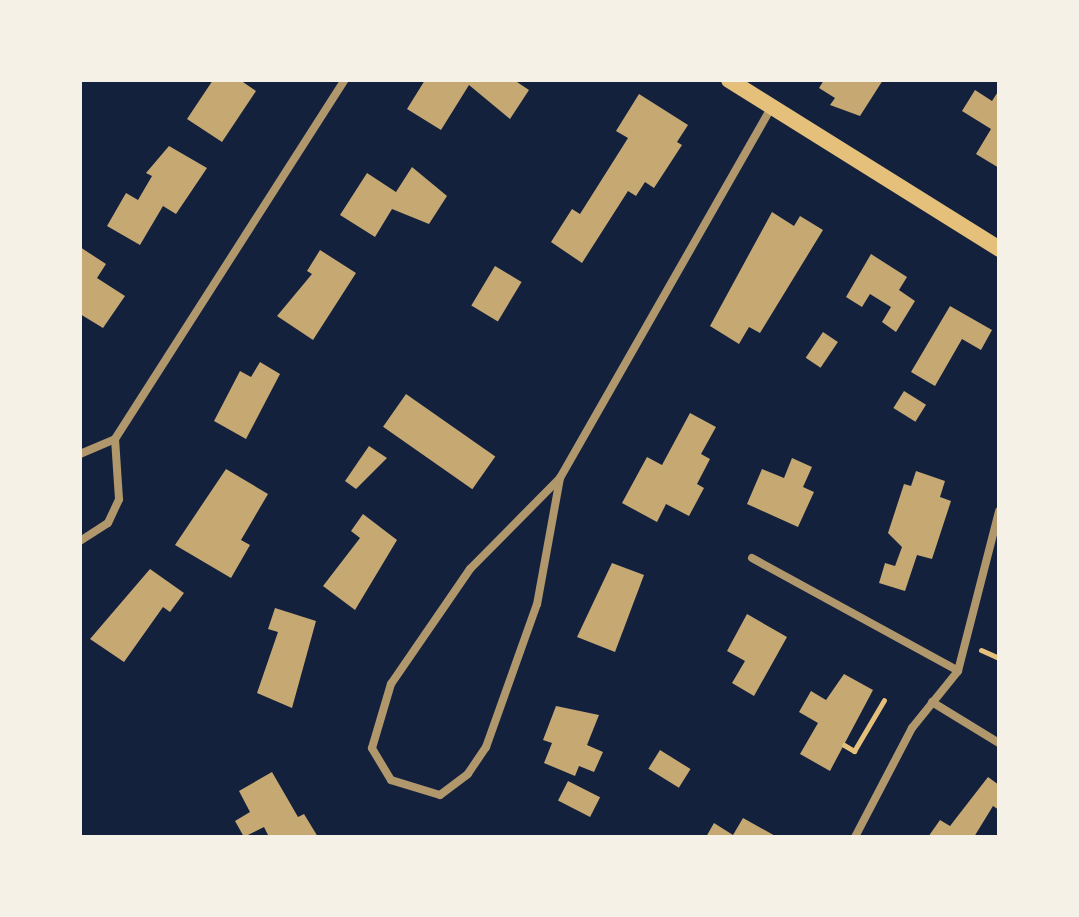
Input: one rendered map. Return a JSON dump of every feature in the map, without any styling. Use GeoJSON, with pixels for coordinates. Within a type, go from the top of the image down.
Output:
{"type":"FeatureCollection","features":[{"type":"Feature","properties":{"kind":"main road"},"geometry":{"type":"LineString","coordinates":[[729,80],[999,249]]}},
{"type":"Feature","properties":{"kind":"street"},"geometry":{"type":"LineString","coordinates":[[80,454],[115,439],[345,80]]}},
{"type":"Feature","properties":{"kind":"street"},"geometry":{"type":"LineString","coordinates":[[560,478],[537,604],[486,747],[468,774],[440,795],[391,780],[372,748],[391,684],[470,569],[560,478],[772,107]]}},
{"type":"Feature","properties":{"kind":"street"},"geometry":{"type":"LineString","coordinates":[[80,541],[108,523],[119,499],[115,439]]}},
{"type":"Feature","properties":{"kind":"street"},"geometry":{"type":"LineString","coordinates":[[855,837],[932,702],[958,671],[999,511]]}},
{"type":"Feature","properties":{"kind":"street"},"geometry":{"type":"LineString","coordinates":[[752,558],[958,671]]}},
{"type":"Feature","properties":{"kind":"street"},"geometry":{"type":"LineString","coordinates":[[932,702],[999,743]]}},
{"type":"Feature","properties":{"kind":"path"},"geometry":{"type":"LineString","coordinates":[[844,745],[854,751],[884,700]]}},
{"type":"Feature","properties":{"kind":"building"},"geometry":{"type":"Polygon","coordinates":[[[213,80],[240,80],[256,91],[222,142],[187,119],[213,80]]]}},
{"type":"Feature","properties":{"kind":"building"},"geometry":{"type":"Polygon","coordinates":[[[425,80],[514,80],[529,90],[510,119],[469,85],[441,130],[407,109],[425,80]]]}},
{"type":"Feature","properties":{"kind":"building"},"geometry":{"type":"Polygon","coordinates":[[[824,80],[883,80],[860,116],[830,105],[835,98],[819,88],[824,80]]]}},
{"type":"Feature","properties":{"kind":"building"},"geometry":{"type":"Polygon","coordinates":[[[975,90],[992,101],[999,90],[999,168],[976,154],[991,129],[962,111],[975,90]]]}},
{"type":"Feature","properties":{"kind":"building"},"geometry":{"type":"Polygon","coordinates":[[[639,94],[688,125],[677,142],[682,145],[654,188],[645,182],[636,196],[628,191],[582,263],[551,242],[572,209],[580,214],[628,138],[616,131],[639,94]]]}},
{"type":"Feature","properties":{"kind":"building"},"geometry":{"type":"Polygon","coordinates":[[[169,146],[207,168],[176,214],[163,206],[140,245],[107,226],[126,193],[138,200],[152,176],[146,173],[169,146]]]}},
{"type":"Feature","properties":{"kind":"building"},"geometry":{"type":"Polygon","coordinates":[[[412,167],[447,196],[429,224],[392,209],[375,237],[340,215],[367,173],[396,192],[412,167]]]}},
{"type":"Feature","properties":{"kind":"building"},"geometry":{"type":"Polygon","coordinates":[[[772,212],[794,226],[800,216],[823,230],[760,333],[749,327],[739,344],[710,326],[772,212]]]}},
{"type":"Feature","properties":{"kind":"building"},"geometry":{"type":"Polygon","coordinates":[[[80,247],[106,264],[97,278],[125,296],[103,328],[80,314],[80,247]]]}},
{"type":"Feature","properties":{"kind":"building"},"geometry":{"type":"Polygon","coordinates":[[[320,250],[356,273],[313,340],[277,316],[312,274],[307,271],[320,250]]]}},
{"type":"Feature","properties":{"kind":"building"},"geometry":{"type":"Polygon","coordinates":[[[871,254],[907,277],[899,290],[915,301],[896,332],[882,322],[891,307],[870,294],[862,307],[846,297],[871,254]]]}},
{"type":"Feature","properties":{"kind":"building"},"geometry":{"type":"Polygon","coordinates":[[[495,266],[522,282],[498,321],[471,305],[495,266]]]}},
{"type":"Feature","properties":{"kind":"building"},"geometry":{"type":"Polygon","coordinates":[[[950,306],[992,330],[981,350],[962,339],[935,386],[911,372],[950,306]]]}},
{"type":"Feature","properties":{"kind":"building"},"geometry":{"type":"Polygon","coordinates":[[[823,332],[838,342],[821,368],[806,358],[823,332]]]}},
{"type":"Feature","properties":{"kind":"building"},"geometry":{"type":"Polygon","coordinates":[[[260,362],[280,374],[246,439],[214,421],[240,371],[251,377],[260,362]]]}},
{"type":"Feature","properties":{"kind":"building"},"geometry":{"type":"Polygon","coordinates":[[[904,391],[926,405],[915,422],[893,408],[904,391]]]}},
{"type":"Feature","properties":{"kind":"building"},"geometry":{"type":"Polygon","coordinates":[[[406,394],[495,457],[472,489],[383,427],[406,394]]]}},
{"type":"Feature","properties":{"kind":"building"},"geometry":{"type":"Polygon","coordinates":[[[690,413],[716,427],[701,454],[710,459],[697,484],[704,488],[689,516],[666,504],[657,522],[622,503],[647,457],[662,465],[690,413]]]}},
{"type":"Feature","properties":{"kind":"building"},"geometry":{"type":"Polygon","coordinates":[[[369,446],[387,458],[356,489],[345,481],[369,446]]]}},
{"type":"Feature","properties":{"kind":"building"},"geometry":{"type":"Polygon","coordinates":[[[792,458],[812,467],[803,487],[814,492],[798,527],[747,504],[762,469],[784,478],[792,458]]]}},
{"type":"Feature","properties":{"kind":"building"},"geometry":{"type":"Polygon","coordinates":[[[226,469],[268,494],[241,540],[250,545],[231,578],[175,545],[226,469]]]}},
{"type":"Feature","properties":{"kind":"building"},"geometry":{"type":"Polygon","coordinates":[[[916,471],[945,481],[940,497],[951,501],[932,559],[917,555],[905,591],[879,583],[885,563],[895,566],[902,547],[888,533],[904,484],[911,486],[916,471]]]}},
{"type":"Feature","properties":{"kind":"building"},"geometry":{"type":"Polygon","coordinates":[[[363,514],[397,540],[355,610],[323,586],[360,538],[351,531],[363,514]]]}},
{"type":"Feature","properties":{"kind":"building"},"geometry":{"type":"Polygon","coordinates":[[[612,563],[644,575],[615,652],[577,637],[612,563]]]}},
{"type":"Feature","properties":{"kind":"building"},"geometry":{"type":"Polygon","coordinates":[[[150,569],[184,593],[170,612],[163,607],[124,662],[90,639],[150,569]]]}},
{"type":"Feature","properties":{"kind":"building"},"geometry":{"type":"Polygon","coordinates":[[[275,608],[316,621],[292,708],[257,693],[278,632],[268,629],[275,608]]]}},
{"type":"Feature","properties":{"kind":"building"},"geometry":{"type":"Polygon","coordinates":[[[747,614],[787,637],[754,696],[732,683],[745,661],[727,651],[747,614]]]}},
{"type":"Feature","properties":{"kind":"building"},"geometry":{"type":"Polygon","coordinates":[[[844,674],[873,690],[830,771],[800,754],[818,723],[799,712],[811,691],[826,700],[844,674]]]}},
{"type":"Feature","properties":{"kind":"building"},"geometry":{"type":"Polygon","coordinates":[[[556,706],[599,715],[587,745],[603,752],[594,772],[579,766],[575,776],[544,763],[552,743],[543,740],[556,706]]]}},
{"type":"Feature","properties":{"kind":"building"},"geometry":{"type":"Polygon","coordinates":[[[660,750],[691,769],[679,788],[648,769],[660,750]]]}},
{"type":"Feature","properties":{"kind":"building"},"geometry":{"type":"Polygon","coordinates":[[[272,772],[298,817],[304,814],[318,837],[269,837],[264,827],[244,837],[235,821],[250,812],[239,791],[272,772]]]}},
{"type":"Feature","properties":{"kind":"building"},"geometry":{"type":"Polygon","coordinates":[[[988,777],[999,785],[999,810],[993,806],[974,837],[928,837],[940,820],[950,826],[988,777]]]}},
{"type":"Feature","properties":{"kind":"building"},"geometry":{"type":"Polygon","coordinates":[[[568,781],[600,797],[590,817],[558,801],[568,781]]]}},
{"type":"Feature","properties":{"kind":"building"},"geometry":{"type":"Polygon","coordinates":[[[743,818],[777,837],[706,837],[714,823],[733,835],[743,818]]]}}]}
